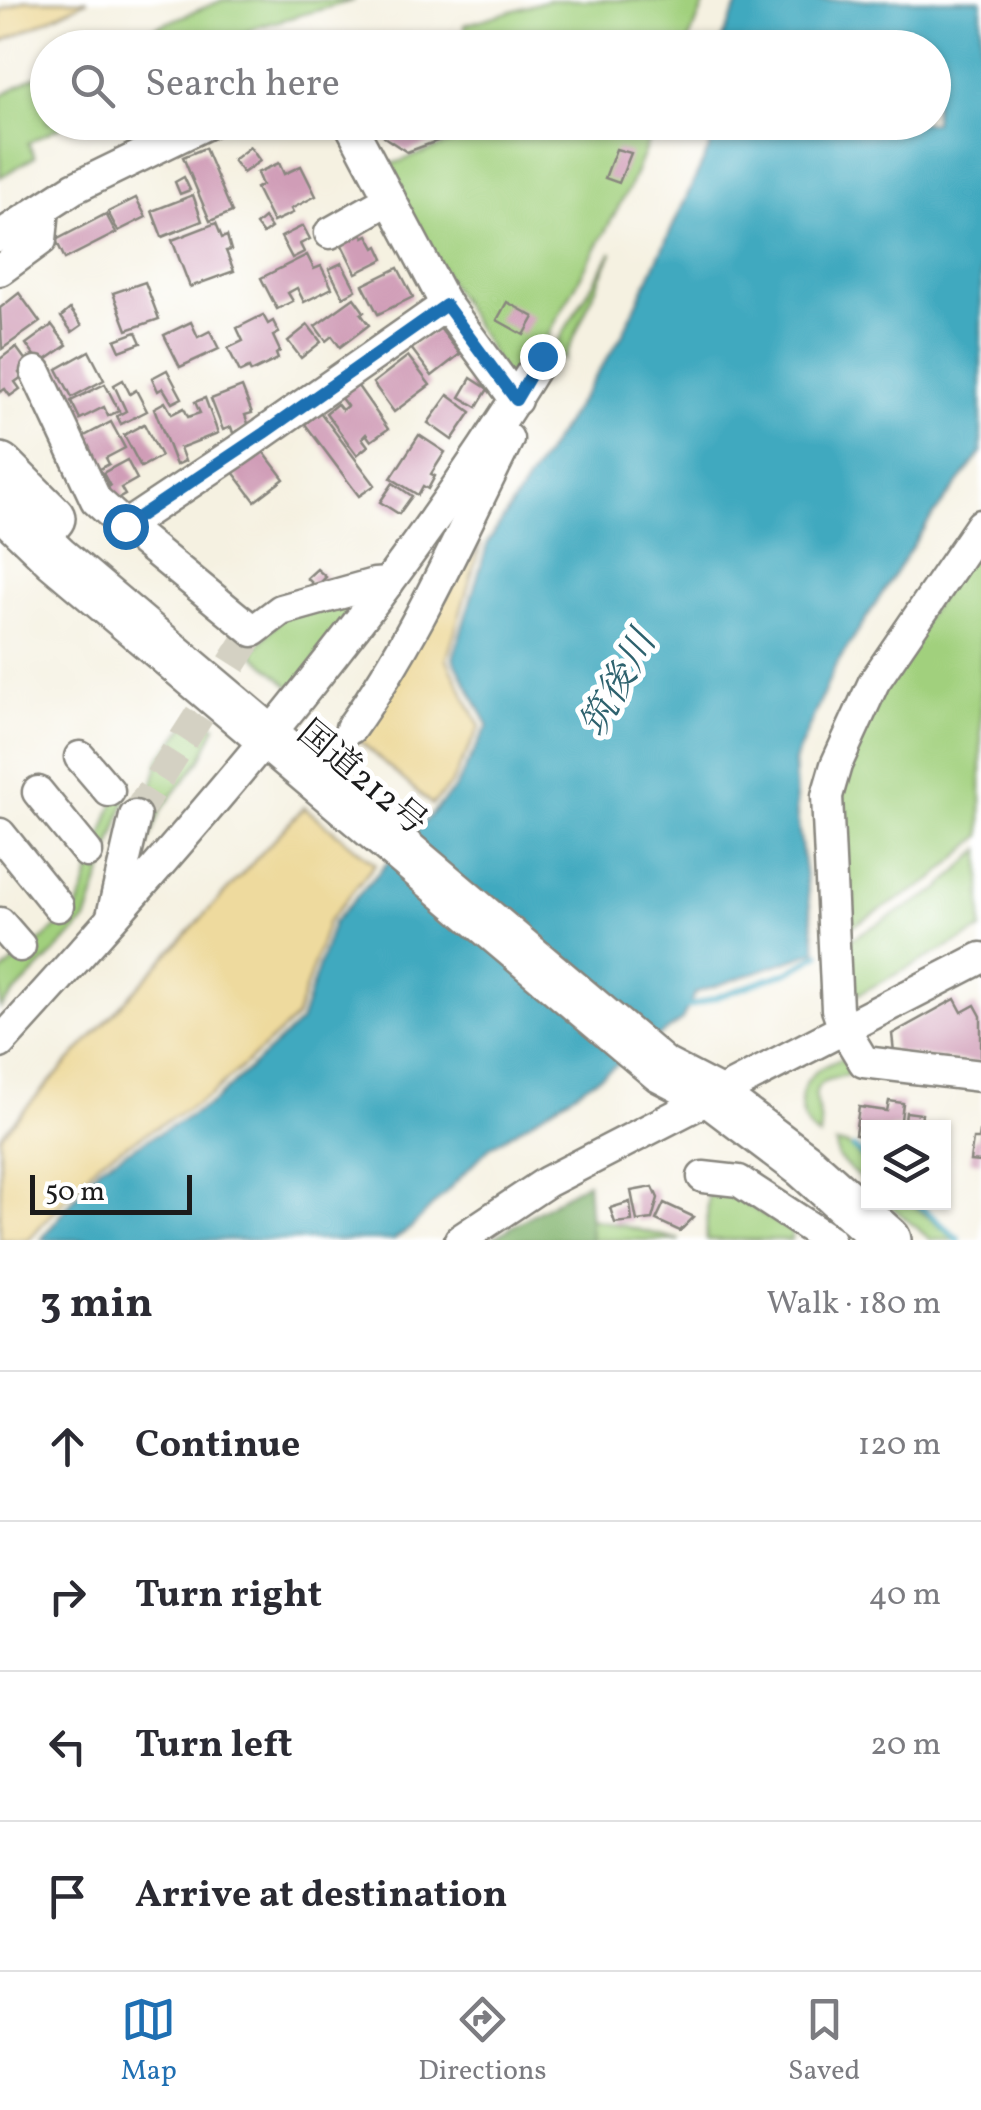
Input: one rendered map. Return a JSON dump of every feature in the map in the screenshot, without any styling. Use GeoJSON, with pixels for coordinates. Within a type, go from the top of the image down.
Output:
{"type":"FeatureCollection","features":[{"type":"Feature","properties":{"kind":"highway","name":"国道212号"},"geometry":{"type":"LineString","coordinates":[[0,466],[49,515],[664,1052],[684,1052],[714,1097],[804,1165],[882,1238]]}},
{"type":"Feature","properties":{"kind":"highway","name":"国道212号"},"geometry":{"type":"LineString","coordinates":[[0,504],[56,558],[304,737]]}},
{"type":"Feature","properties":{"kind":"street"},"geometry":{"type":"LineString","coordinates":[[0,236],[74,188],[173,140]]}},
{"type":"Feature","properties":{"kind":"street"},"geometry":{"type":"LineString","coordinates":[[359,140],[446,305],[521,392]]}},
{"type":"Feature","properties":{"kind":"street"},"geometry":{"type":"LineString","coordinates":[[330,233],[390,199]]}},
{"type":"Feature","properties":{"kind":"street"},"geometry":{"type":"LineString","coordinates":[[0,270],[41,240],[44,208]]}},
{"type":"Feature","properties":{"kind":"street"},"geometry":{"type":"LineString","coordinates":[[125,526],[446,305]]}},
{"type":"Feature","properties":{"kind":"street"},"geometry":{"type":"LineString","coordinates":[[304,737],[388,583],[542,356]]}},
{"type":"Feature","properties":{"kind":"street"},"geometry":{"type":"LineString","coordinates":[[36,372],[96,500],[253,631],[280,610],[388,583]]}},
{"type":"Feature","properties":{"kind":"street"},"geometry":{"type":"LineString","coordinates":[[0,1043],[111,921],[304,737],[374,696],[422,612],[510,434],[521,392]]}},
{"type":"Feature","properties":{"kind":"street"},"geometry":{"type":"LineString","coordinates":[[981,525],[874,682],[836,765],[827,796],[837,1009],[844,1029],[864,1062],[981,1076]]}},
{"type":"Feature","properties":{"kind":"street"},"geometry":{"type":"LineString","coordinates":[[80,757],[110,791]]}},
{"type":"Feature","properties":{"kind":"street"},"geometry":{"type":"LineString","coordinates":[[38,792],[87,852]]}},
{"type":"Feature","properties":{"kind":"street"},"geometry":{"type":"LineString","coordinates":[[111,921],[135,816]]}},
{"type":"Feature","properties":{"kind":"street"},"geometry":{"type":"LineString","coordinates":[[0,834],[58,906]]}},
{"type":"Feature","properties":{"kind":"street"},"geometry":{"type":"LineString","coordinates":[[460,1240],[547,1182],[981,958]]}},
{"type":"Feature","properties":{"kind":"street"},"geometry":{"type":"LineString","coordinates":[[703,1177],[739,1181],[829,1240]]}},
{"type":"Feature","properties":{"kind":"green space"},"geometry":{"type":"Polygon","coordinates":[[[223,0],[355,0],[251,30],[149,30],[223,0]]]}},
{"type":"Feature","properties":{"kind":"green space"},"geometry":{"type":"Polygon","coordinates":[[[548,0],[706,0],[693,30],[466,30],[464,25],[548,0]]]}},
{"type":"Feature","properties":{"kind":"green space"},"geometry":{"type":"Polygon","coordinates":[[[30,79],[30,140],[34,140],[28,143],[35,157],[0,177],[0,97],[30,79]]]}},
{"type":"Feature","properties":{"kind":"green space"},"geometry":{"type":"Polygon","coordinates":[[[459,140],[649,140],[630,186],[516,394],[381,168],[459,140]]]}},
{"type":"Feature","properties":{"kind":"green space"},"geometry":{"type":"Polygon","coordinates":[[[612,252],[564,360],[557,343],[612,252]]]}},
{"type":"Feature","properties":{"kind":"green space"},"geometry":{"type":"Polygon","coordinates":[[[981,536],[981,836],[931,881],[840,933],[842,764],[880,684],[981,536]]]}},
{"type":"Feature","properties":{"kind":"green space"},"geometry":{"type":"Polygon","coordinates":[[[365,591],[294,690],[252,653],[282,617],[365,591]]]}},
{"type":"Feature","properties":{"kind":"green space"},"geometry":{"type":"Polygon","coordinates":[[[196,713],[216,726],[201,759],[161,810],[136,875],[129,877],[159,759],[196,713]]]}},
{"type":"Feature","properties":{"kind":"green space"},"geometry":{"type":"Polygon","coordinates":[[[127,787],[86,921],[0,1008],[0,974],[77,911],[115,797],[127,787]]]}},
{"type":"Feature","properties":{"kind":"green space"},"geometry":{"type":"Polygon","coordinates":[[[981,849],[981,930],[843,1002],[840,945],[938,890],[981,849]]]}},
{"type":"Feature","properties":{"kind":"green space"},"geometry":{"type":"Polygon","coordinates":[[[843,1058],[851,1074],[825,1081],[816,1092],[821,1121],[819,1137],[806,1124],[801,1098],[817,1071],[843,1058]]]}},
{"type":"Feature","properties":{"kind":"green space"},"geometry":{"type":"Polygon","coordinates":[[[836,1144],[848,1145],[861,1159],[861,1179],[838,1158],[836,1144]]]}},
{"type":"Feature","properties":{"kind":"green space"},"geometry":{"type":"Polygon","coordinates":[[[587,1182],[591,1240],[490,1240],[587,1182]]]}},
{"type":"Feature","properties":{"kind":"green space"},"geometry":{"type":"Polygon","coordinates":[[[724,1190],[792,1232],[791,1240],[706,1240],[708,1196],[724,1190]]]}},
{"type":"Feature","properties":{"kind":"green space"},"geometry":{"type":"Polygon","coordinates":[[[895,1210],[920,1210],[956,1240],[931,1240],[895,1210]]]}},
{"type":"Feature","properties":{"kind":"green space"},"geometry":{"type":"Polygon","coordinates":[[[564,1215],[608,1222],[680,1240],[530,1240],[564,1215]]]}},
{"type":"Feature","properties":{"kind":"sand"},"geometry":{"type":"Polygon","coordinates":[[[25,0],[88,0],[0,43],[0,11],[25,0]]]}},
{"type":"Feature","properties":{"kind":"sand"},"geometry":{"type":"Polygon","coordinates":[[[481,543],[447,659],[480,727],[451,784],[432,805],[354,736],[481,543]]]}},
{"type":"Feature","properties":{"kind":"sand"},"geometry":{"type":"Polygon","coordinates":[[[304,807],[375,864],[328,922],[296,1018],[211,1095],[98,1162],[29,1240],[0,1240],[0,1136],[304,807]]]}},
{"type":"Feature","properties":{"kind":"water","name":"筑後川"},"geometry":{"type":"Polygon","coordinates":[[[740,0],[981,0],[981,453],[926,525],[835,667],[794,762],[797,817],[817,951],[695,993],[682,1020],[489,1148],[411,1228],[393,1240],[41,1240],[99,1167],[212,1103],[300,1022],[333,923],[455,788],[488,725],[453,658],[488,542],[621,337],[713,140],[951,140],[951,30],[726,30],[740,0]]]}},
{"type":"Feature","properties":{"kind":"building"},"geometry":{"type":"Polygon","coordinates":[[[389,140],[440,140],[407,152],[389,140]]]}},
{"type":"Feature","properties":{"kind":"building"},"geometry":{"type":"Polygon","coordinates":[[[250,147],[260,161],[243,173],[233,160],[250,147]]]}},
{"type":"Feature","properties":{"kind":"building"},"geometry":{"type":"Polygon","coordinates":[[[205,148],[232,212],[210,221],[183,157],[205,148]]]}},
{"type":"Feature","properties":{"kind":"building"},"geometry":{"type":"Polygon","coordinates":[[[616,149],[631,153],[619,183],[605,178],[616,149]]]}},
{"type":"Feature","properties":{"kind":"building"},"geometry":{"type":"Polygon","coordinates":[[[279,163],[284,174],[301,166],[316,196],[273,222],[256,188],[262,185],[257,173],[279,163]]]}},
{"type":"Feature","properties":{"kind":"building"},"geometry":{"type":"Polygon","coordinates":[[[184,177],[190,190],[180,194],[175,182],[184,177]]]}},
{"type":"Feature","properties":{"kind":"building"},"geometry":{"type":"Polygon","coordinates":[[[193,195],[202,221],[162,237],[152,211],[193,195]]]}},
{"type":"Feature","properties":{"kind":"building"},"geometry":{"type":"Polygon","coordinates":[[[136,198],[146,217],[118,231],[108,212],[136,198]]]}},
{"type":"Feature","properties":{"kind":"building"},"geometry":{"type":"Polygon","coordinates":[[[106,214],[116,233],[65,259],[56,240],[106,214]]]}},
{"type":"Feature","properties":{"kind":"building"},"geometry":{"type":"Polygon","coordinates":[[[264,218],[271,228],[263,234],[256,225],[264,218]]]}},
{"type":"Feature","properties":{"kind":"building"},"geometry":{"type":"Polygon","coordinates":[[[216,223],[222,238],[227,236],[231,250],[226,251],[234,271],[190,287],[172,240],[216,223]]]}},
{"type":"Feature","properties":{"kind":"building"},"geometry":{"type":"Polygon","coordinates":[[[303,226],[310,239],[300,244],[304,252],[292,258],[281,237],[303,226]]]}},
{"type":"Feature","properties":{"kind":"building"},"geometry":{"type":"Polygon","coordinates":[[[360,230],[375,248],[378,246],[384,259],[356,273],[340,241],[360,230]]]}},
{"type":"Feature","properties":{"kind":"building"},"geometry":{"type":"Polygon","coordinates":[[[307,255],[314,269],[321,266],[332,288],[304,302],[297,288],[288,293],[293,301],[277,309],[261,278],[307,255]]]}},
{"type":"Feature","properties":{"kind":"building"},"geometry":{"type":"Polygon","coordinates":[[[342,263],[356,290],[343,297],[329,269],[342,263]]]}},
{"type":"Feature","properties":{"kind":"building"},"geometry":{"type":"Polygon","coordinates":[[[398,268],[413,297],[378,314],[363,285],[398,268]]]}},
{"type":"Feature","properties":{"kind":"building"},"geometry":{"type":"Polygon","coordinates":[[[145,282],[159,319],[127,330],[113,293],[145,282]]]}},
{"type":"Feature","properties":{"kind":"building"},"geometry":{"type":"Polygon","coordinates":[[[19,293],[40,322],[2,349],[0,308],[19,293]]]}},
{"type":"Feature","properties":{"kind":"building"},"geometry":{"type":"Polygon","coordinates":[[[354,298],[369,325],[340,347],[332,336],[326,341],[315,326],[354,298]]]}},
{"type":"Feature","properties":{"kind":"building"},"geometry":{"type":"Polygon","coordinates":[[[507,302],[534,317],[524,335],[497,320],[507,302]]]}},
{"type":"Feature","properties":{"kind":"building"},"geometry":{"type":"Polygon","coordinates":[[[70,309],[82,325],[72,332],[61,317],[70,309]]]}},
{"type":"Feature","properties":{"kind":"building"},"geometry":{"type":"Polygon","coordinates":[[[263,315],[268,324],[273,321],[279,333],[273,336],[280,351],[276,354],[278,359],[251,372],[249,368],[240,372],[228,348],[243,341],[237,328],[263,315]]]}},
{"type":"Feature","properties":{"kind":"building"},"geometry":{"type":"Polygon","coordinates":[[[191,322],[198,337],[210,331],[219,349],[180,367],[164,335],[191,322]]]}},
{"type":"Feature","properties":{"kind":"building"},"geometry":{"type":"Polygon","coordinates":[[[52,325],[67,345],[40,364],[26,344],[52,325]]]}},
{"type":"Feature","properties":{"kind":"building"},"geometry":{"type":"Polygon","coordinates":[[[308,325],[321,342],[301,358],[288,341],[308,325]]]}},
{"type":"Feature","properties":{"kind":"building"},"geometry":{"type":"Polygon","coordinates":[[[439,327],[460,354],[432,376],[411,348],[439,327]]]}},
{"type":"Feature","properties":{"kind":"building"},"geometry":{"type":"Polygon","coordinates":[[[136,332],[141,343],[120,351],[115,340],[136,332]]]}},
{"type":"Feature","properties":{"kind":"building"},"geometry":{"type":"Polygon","coordinates":[[[16,347],[29,365],[15,382],[20,389],[10,396],[5,389],[0,392],[0,359],[16,347]]]}},
{"type":"Feature","properties":{"kind":"building"},"geometry":{"type":"Polygon","coordinates":[[[89,351],[104,380],[72,397],[57,369],[89,351]]]}},
{"type":"Feature","properties":{"kind":"building"},"geometry":{"type":"Polygon","coordinates":[[[408,356],[430,385],[394,412],[373,383],[408,356]]]}},
{"type":"Feature","properties":{"kind":"building"},"geometry":{"type":"Polygon","coordinates":[[[167,370],[182,398],[172,403],[163,388],[158,391],[152,378],[167,370]]]}},
{"type":"Feature","properties":{"kind":"building"},"geometry":{"type":"Polygon","coordinates":[[[471,378],[488,389],[477,407],[460,397],[471,378]]]}},
{"type":"Feature","properties":{"kind":"building"},"geometry":{"type":"Polygon","coordinates":[[[123,380],[130,394],[136,390],[147,411],[121,424],[117,416],[126,411],[114,385],[123,380]]]}},
{"type":"Feature","properties":{"kind":"building"},"geometry":{"type":"Polygon","coordinates":[[[355,382],[388,429],[371,441],[366,434],[362,438],[368,446],[357,455],[326,413],[337,404],[342,410],[347,406],[338,394],[355,382]]]}},
{"type":"Feature","properties":{"kind":"building"},"geometry":{"type":"Polygon","coordinates":[[[105,384],[119,411],[108,416],[104,407],[80,419],[71,401],[105,384]]]}},
{"type":"Feature","properties":{"kind":"building"},"geometry":{"type":"Polygon","coordinates":[[[242,387],[252,413],[245,415],[249,426],[233,433],[231,427],[223,430],[211,399],[242,387]]]}},
{"type":"Feature","properties":{"kind":"building"},"geometry":{"type":"Polygon","coordinates":[[[448,395],[471,412],[452,440],[428,423],[448,395]]]}},
{"type":"Feature","properties":{"kind":"building"},"geometry":{"type":"Polygon","coordinates":[[[205,398],[218,433],[180,448],[185,461],[176,465],[154,408],[165,402],[172,414],[184,408],[188,417],[200,413],[195,402],[205,398]]]}},
{"type":"Feature","properties":{"kind":"building"},"geometry":{"type":"Polygon","coordinates":[[[320,412],[375,485],[359,496],[305,424],[320,412]]]}},
{"type":"Feature","properties":{"kind":"building"},"geometry":{"type":"Polygon","coordinates":[[[111,422],[125,448],[106,458],[109,464],[96,471],[79,439],[111,422]]]}},
{"type":"Feature","properties":{"kind":"building"},"geometry":{"type":"Polygon","coordinates":[[[144,424],[161,456],[141,467],[124,435],[144,424]]]}},
{"type":"Feature","properties":{"kind":"building"},"geometry":{"type":"Polygon","coordinates":[[[419,435],[445,452],[431,474],[435,476],[428,489],[423,486],[418,495],[391,478],[419,435]]]}},
{"type":"Feature","properties":{"kind":"building"},"geometry":{"type":"Polygon","coordinates":[[[262,450],[284,479],[255,501],[233,472],[262,450]]]}},
{"type":"Feature","properties":{"kind":"building"},"geometry":{"type":"Polygon","coordinates":[[[127,460],[137,479],[121,488],[125,495],[112,502],[103,473],[127,460]]]}},
{"type":"Feature","properties":{"kind":"building"},"geometry":{"type":"Polygon","coordinates":[[[393,483],[412,496],[399,514],[380,502],[393,483]]]}},
{"type":"Feature","properties":{"kind":"building"},"geometry":{"type":"Polygon","coordinates":[[[317,569],[326,577],[316,587],[307,578],[317,569]]]}},
{"type":"Feature","properties":{"kind":"building"},"geometry":{"type":"Polygon","coordinates":[[[955,999],[962,1012],[975,1005],[981,1016],[981,1063],[894,1052],[892,1034],[955,999]]]}},
{"type":"Feature","properties":{"kind":"building"},"geometry":{"type":"Polygon","coordinates":[[[889,1101],[903,1103],[901,1120],[861,1120],[861,1136],[855,1135],[859,1107],[887,1111],[889,1101]]]}},
{"type":"Feature","properties":{"kind":"building"},"geometry":{"type":"Polygon","coordinates":[[[906,1112],[922,1114],[921,1120],[905,1120],[906,1112]]]}},
{"type":"Feature","properties":{"kind":"building"},"geometry":{"type":"Polygon","coordinates":[[[979,1132],[981,1162],[970,1161],[973,1139],[978,1139],[979,1132]]]}},
{"type":"Feature","properties":{"kind":"building"},"geometry":{"type":"Polygon","coordinates":[[[653,1187],[658,1198],[652,1219],[637,1221],[631,1191],[653,1187]]]}},
{"type":"Feature","properties":{"kind":"building"},"geometry":{"type":"Polygon","coordinates":[[[630,1202],[632,1221],[615,1223],[610,1208],[630,1202]]]}},
{"type":"Feature","properties":{"kind":"building"},"geometry":{"type":"Polygon","coordinates":[[[664,1203],[694,1217],[680,1231],[656,1220],[664,1203]]]}},
{"type":"Feature","properties":{"kind":"waterway"},"geometry":{"type":"LineString","coordinates":[[682,1007],[788,972],[820,954]]}},
{"type":"Feature","properties":{"kind":"waterway"},"geometry":{"type":"LineString","coordinates":[[854,1148],[861,1154]]}},
{"type":"Feature","properties":{"kind":"waterway"},"geometry":{"type":"LineString","coordinates":[[925,1210],[959,1240]]}},
{"type":"Feature","properties":{"kind":"tunnel"},"geometry":{"type":"LineString","coordinates":[[135,816],[253,631]]}},
{"type":"Feature","properties":{"kind":"route"},"geometry":{"type":"LineString","coordinates":[[125,526],[446,305],[516,400],[542,356]]}}]}
